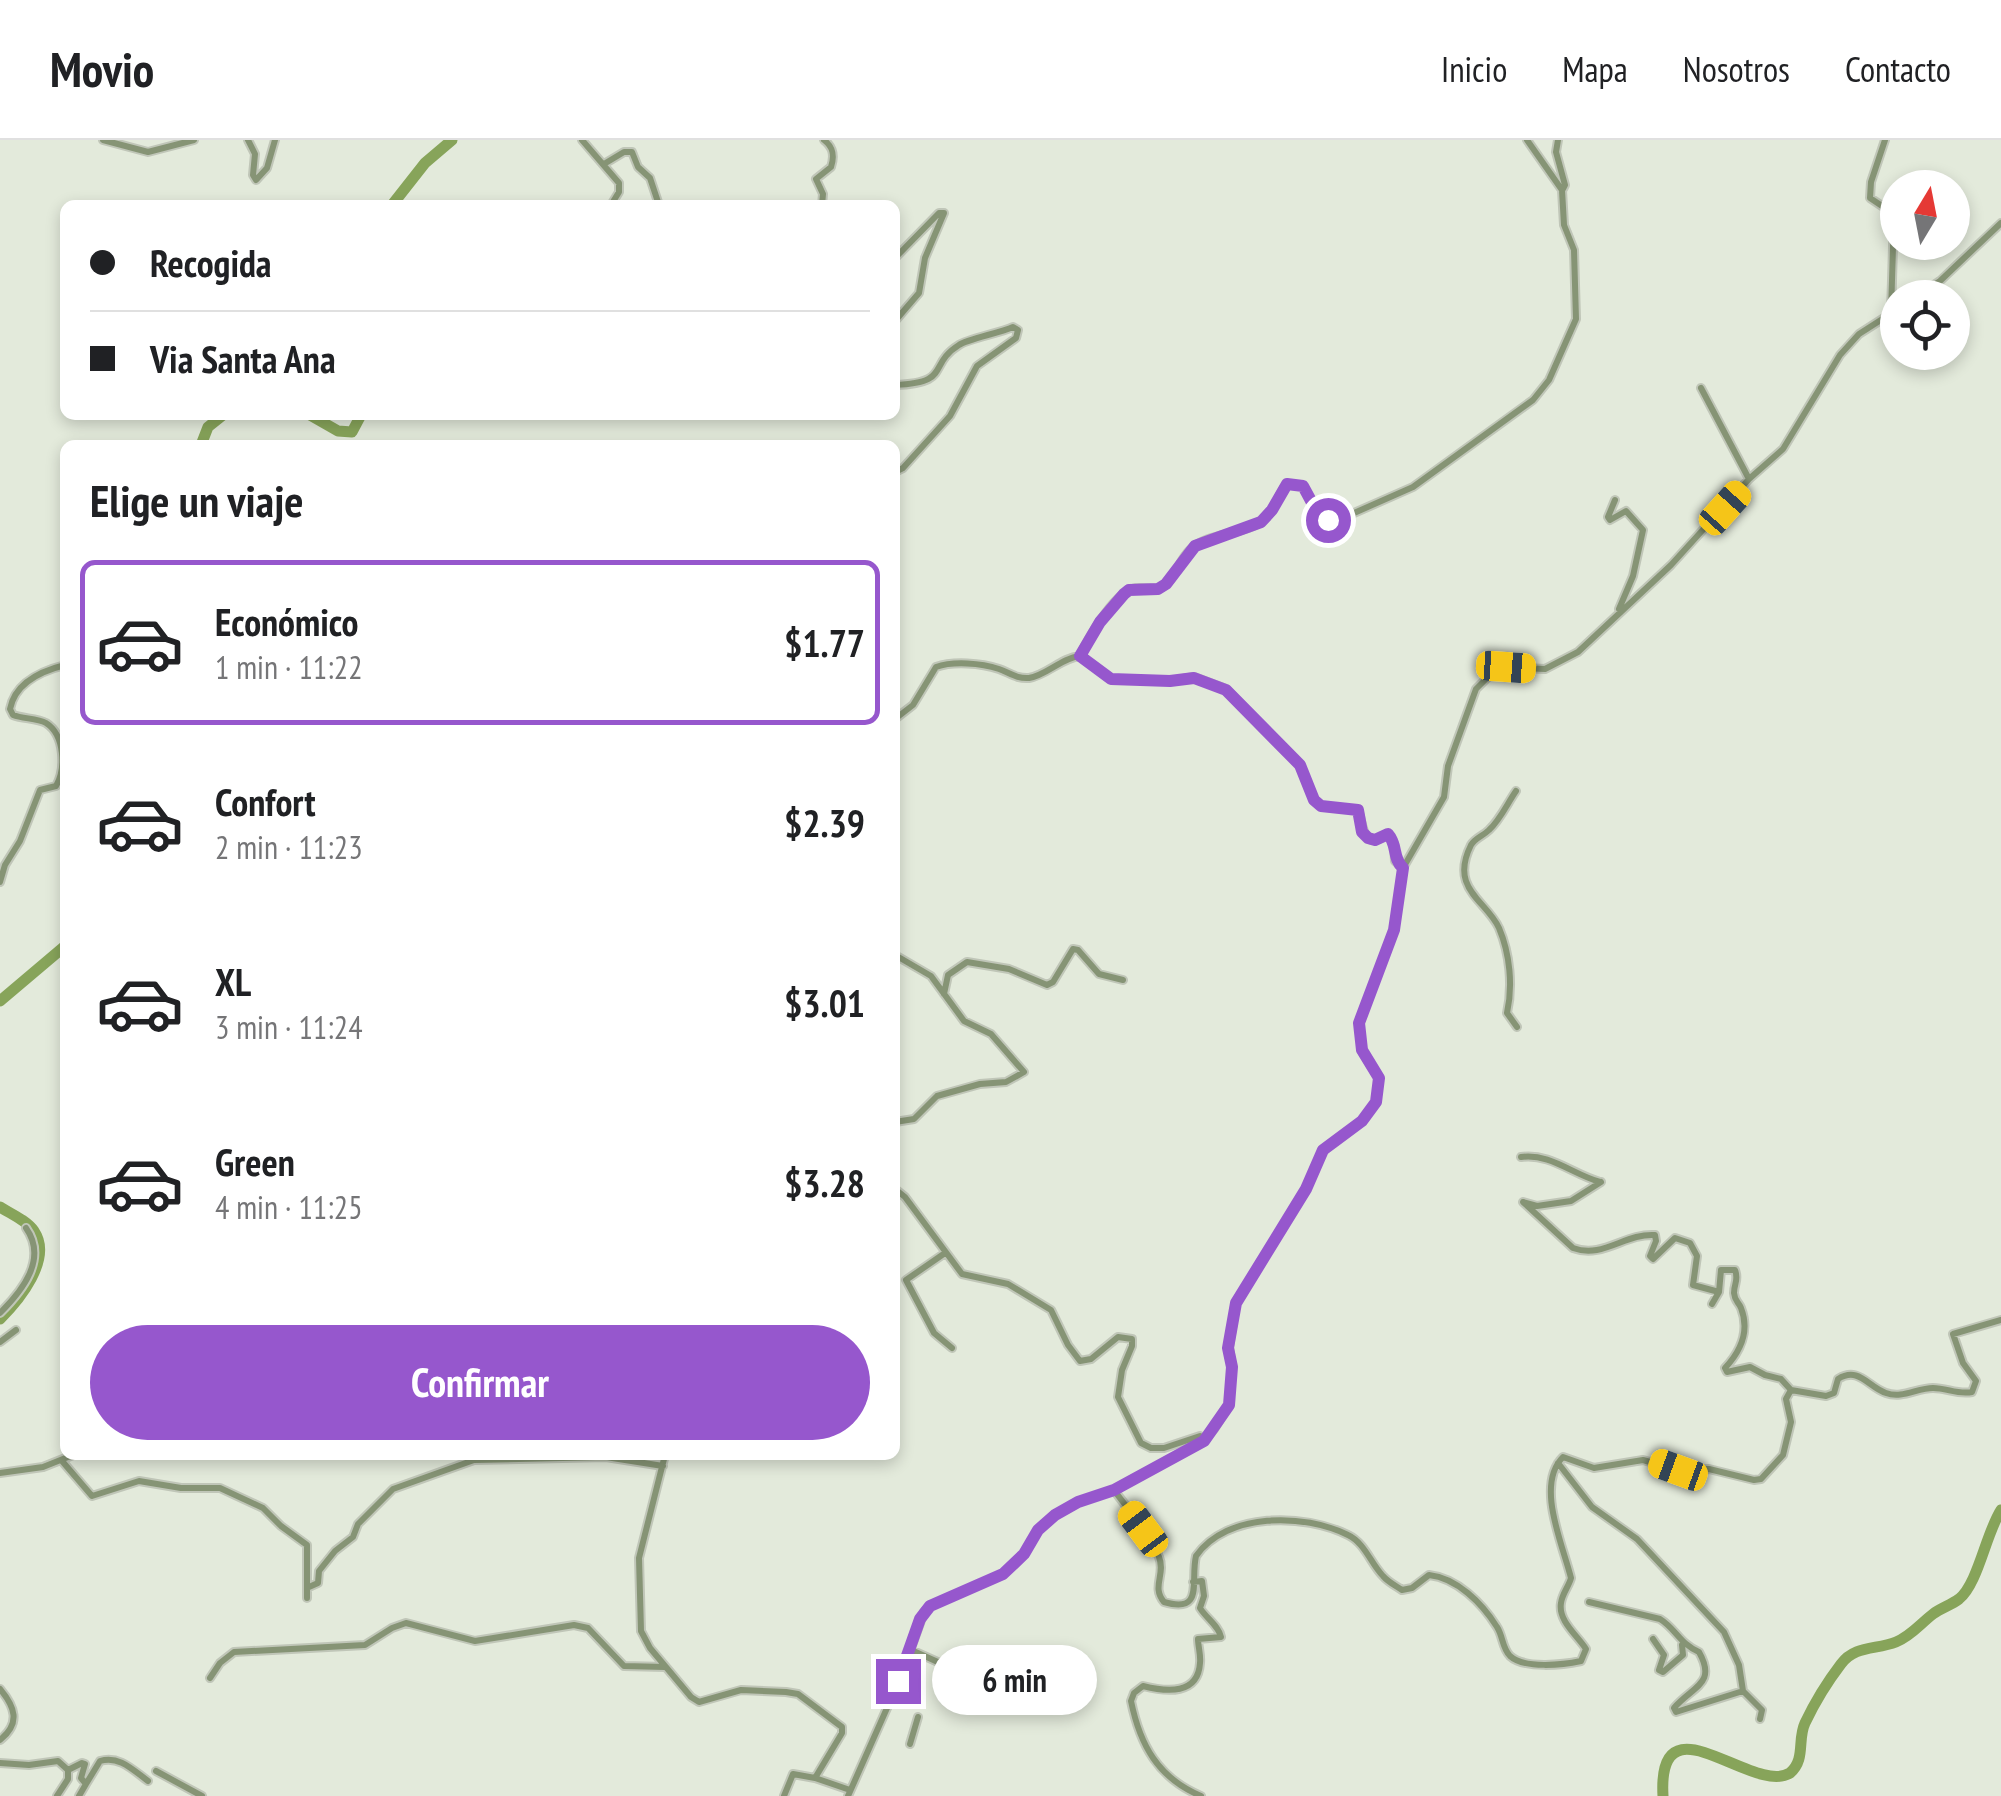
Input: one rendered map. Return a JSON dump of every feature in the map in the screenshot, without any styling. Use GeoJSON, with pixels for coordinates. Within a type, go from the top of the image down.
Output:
{"type":"FeatureCollection","features":[{"type":"Feature","properties":{"kind":"street"},"geometry":{"type":"LineString","coordinates":[[103,140],[148,152],[194,140]]}},
{"type":"Feature","properties":{"kind":"street"},"geometry":{"type":"LineString","coordinates":[[248,140],[254,150],[252,175],[256,180],[267,168],[275,140]]}},
{"type":"Feature","properties":{"kind":"street"},"geometry":{"type":"LineString","coordinates":[[582,140],[620,183],[614,200]]}},
{"type":"Feature","properties":{"kind":"street"},"geometry":{"type":"LineString","coordinates":[[822,200],[816,179],[829,170],[833,156],[830,144],[824,140]]}},
{"type":"Feature","properties":{"kind":"street"},"geometry":{"type":"LineString","coordinates":[[1526,140],[1562,190]]}},
{"type":"Feature","properties":{"kind":"street"},"geometry":{"type":"LineString","coordinates":[[900,715],[913,705],[936,667],[947,663],[986,666],[1014,677],[1032,678],[1052,665],[1080,656],[1100,622],[1124,594],[1129,590],[1158,589],[1195,546],[1261,522],[1287,484],[1303,486],[1325,518],[1345,517],[1419,484],[1538,396],[1550,380],[1576,320],[1574,250],[1564,225],[1565,184],[1556,152],[1558,140]]}},
{"type":"Feature","properties":{"kind":"street"},"geometry":{"type":"LineString","coordinates":[[1885,140],[1870,182],[1870,198],[1894,214],[1894,280]]}},
{"type":"Feature","properties":{"kind":"street"},"geometry":{"type":"LineString","coordinates":[[604,164],[624,152],[632,152],[638,168],[650,178],[657,200]]}},
{"type":"Feature","properties":{"kind":"street"},"geometry":{"type":"LineString","coordinates":[[900,253],[939,213],[944,213],[925,258],[918,293],[900,316]]}},
{"type":"Feature","properties":{"kind":"street"},"geometry":{"type":"LineString","coordinates":[[1941,280],[2001,223]]}},
{"type":"Feature","properties":{"kind":"street"},"geometry":{"type":"LineString","coordinates":[[784,1796],[793,1774],[815,1778],[849,1793],[898,1681],[920,1619],[930,1606],[1003,1574],[1024,1554],[1046,1520],[1078,1502],[1114,1490],[1204,1441],[1229,1405],[1232,1367],[1228,1348],[1236,1303],[1306,1189],[1323,1150],[1362,1121],[1376,1102],[1379,1078],[1362,1050],[1359,1023],[1394,930],[1403,868],[1444,798],[1448,766],[1476,689],[1493,672],[1506,667],[1546,669],[1562,663],[1615,618],[1783,448],[1840,355],[1859,334],[1880,320]]}},
{"type":"Feature","properties":{"kind":"street"},"geometry":{"type":"LineString","coordinates":[[900,384],[924,382],[957,346],[1013,327],[1018,330],[1016,338],[977,366],[950,416],[900,470]]}},
{"type":"Feature","properties":{"kind":"street"},"geometry":{"type":"LineString","coordinates":[[1701,388],[1749,479]]}},
{"type":"Feature","properties":{"kind":"street"},"geometry":{"type":"LineString","coordinates":[[1615,500],[1610,520],[1626,511],[1642,530],[1643,540],[1615,618]]}},
{"type":"Feature","properties":{"kind":"street"},"geometry":{"type":"LineString","coordinates":[[1080,656],[1111,679],[1194,678],[1226,690],[1300,765],[1314,800],[1330,808],[1358,810],[1362,832],[1375,840],[1388,834],[1394,843],[1395,861],[1403,868]]}},
{"type":"Feature","properties":{"kind":"street"},"geometry":{"type":"LineString","coordinates":[[60,667],[30,680],[13,696],[10,709],[13,714],[42,721],[60,740]]}},
{"type":"Feature","properties":{"kind":"street"},"geometry":{"type":"LineString","coordinates":[[0,882],[40,790],[56,786],[60,780]]}},
{"type":"Feature","properties":{"kind":"street"},"geometry":{"type":"LineString","coordinates":[[1516,792],[1489,830],[1472,843],[1466,880],[1471,896],[1498,926],[1512,990],[1507,1013],[1517,1027]]}},
{"type":"Feature","properties":{"kind":"street"},"geometry":{"type":"LineString","coordinates":[[944,996],[948,975],[967,962],[1009,970],[1047,985],[1053,982],[1073,949],[1099,974],[1123,980]]}},
{"type":"Feature","properties":{"kind":"street"},"geometry":{"type":"LineString","coordinates":[[900,958],[932,976],[964,1022],[991,1034],[1024,1072],[1006,1082],[980,1084],[937,1096],[914,1120],[900,1121]]}},
{"type":"Feature","properties":{"kind":"street"},"geometry":{"type":"LineString","coordinates":[[1521,1157],[1537,1155],[1601,1182],[1571,1201],[1537,1206],[1523,1202],[1572,1248],[1597,1252],[1655,1235],[1650,1256],[1654,1258],[1675,1238],[1690,1243],[1697,1256],[1694,1285],[1719,1292]]}},
{"type":"Feature","properties":{"kind":"street"},"geometry":{"type":"LineString","coordinates":[[900,1193],[962,1274],[1008,1284],[1051,1310],[1068,1346],[1080,1360],[1091,1359],[1118,1337],[1132,1338],[1118,1396],[1142,1443],[1164,1448],[1200,1436],[1204,1441]]}},
{"type":"Feature","properties":{"kind":"street"},"geometry":{"type":"LineString","coordinates":[[0,1314],[32,1272],[33,1238],[26,1228]]}},
{"type":"Feature","properties":{"kind":"street"},"geometry":{"type":"LineString","coordinates":[[945,1253],[906,1280],[934,1334],[952,1348]]}},
{"type":"Feature","properties":{"kind":"street"},"geometry":{"type":"LineString","coordinates":[[1712,1304],[1719,1292],[1721,1270],[1735,1270],[1735,1298],[1743,1314],[1742,1343],[1739,1355],[1724,1370],[1750,1367],[1781,1378],[1792,1390],[1826,1396],[1834,1392],[1841,1376],[1852,1374],[1890,1395],[1936,1388],[1972,1392],[1976,1381],[1963,1363],[1953,1334],[2001,1320]]}},
{"type":"Feature","properties":{"kind":"street"},"geometry":{"type":"LineString","coordinates":[[0,1342],[16,1330]]}},
{"type":"Feature","properties":{"kind":"street"},"geometry":{"type":"LineString","coordinates":[[1114,1490],[1158,1554],[1162,1567],[1158,1588],[1164,1602],[1186,1604],[1194,1596],[1196,1556],[1230,1530],[1248,1522],[1304,1522],[1350,1535],[1384,1577],[1402,1590],[1412,1588],[1428,1575],[1451,1579],[1498,1628],[1510,1656],[1522,1663],[1581,1661],[1586,1649],[1560,1608],[1571,1578],[1550,1505],[1558,1462],[1563,1457],[1602,1468],[1643,1460],[1678,1470],[1709,1469],[1762,1478],[1783,1456],[1791,1422],[1786,1399],[1792,1390]]}},
{"type":"Feature","properties":{"kind":"street"},"geometry":{"type":"LineString","coordinates":[[309,1587],[318,1582],[319,1571],[353,1536],[358,1524],[394,1489],[474,1460]]}},
{"type":"Feature","properties":{"kind":"street"},"geometry":{"type":"LineString","coordinates":[[625,1460],[663,1466]]}},
{"type":"Feature","properties":{"kind":"street"},"geometry":{"type":"LineString","coordinates":[[664,1460],[641,1542],[639,1612],[644,1640],[691,1698],[700,1702],[741,1690],[798,1694],[842,1727],[815,1778]]}},
{"type":"Feature","properties":{"kind":"street"},"geometry":{"type":"LineString","coordinates":[[0,1473],[21,1472],[62,1461],[92,1496],[146,1482],[181,1488],[220,1488],[250,1500],[307,1545],[306,1598]]}},
{"type":"Feature","properties":{"kind":"street"},"geometry":{"type":"LineString","coordinates":[[1558,1462],[1592,1507],[1637,1539],[1724,1632],[1739,1665],[1743,1691],[1762,1710],[1760,1719]]}},
{"type":"Feature","properties":{"kind":"street"},"geometry":{"type":"LineString","coordinates":[[1194,1582],[1202,1581],[1204,1596],[1200,1608],[1220,1630],[1221,1637],[1198,1638],[1200,1662],[1195,1682],[1186,1688],[1167,1690],[1143,1686],[1131,1701],[1146,1751],[1169,1778],[1201,1796]]}},
{"type":"Feature","properties":{"kind":"street"},"geometry":{"type":"LineString","coordinates":[[1589,1602],[1660,1619],[1682,1644],[1683,1656],[1663,1672],[1660,1670],[1664,1655],[1653,1639]]}},
{"type":"Feature","properties":{"kind":"street"},"geometry":{"type":"LineString","coordinates":[[210,1678],[234,1652],[366,1645],[406,1623],[475,1640],[574,1626],[588,1628],[624,1666],[666,1667]]}},
{"type":"Feature","properties":{"kind":"street"},"geometry":{"type":"LineString","coordinates":[[1682,1644],[1699,1652],[1707,1670],[1705,1679],[1674,1708],[1676,1712],[1743,1691]]}},
{"type":"Feature","properties":{"kind":"street"},"geometry":{"type":"LineString","coordinates":[[908,1650],[960,1672],[989,1679]]}},
{"type":"Feature","properties":{"kind":"street"},"geometry":{"type":"LineString","coordinates":[[0,1689],[15,1712],[11,1728],[0,1740]]}},
{"type":"Feature","properties":{"kind":"street"},"geometry":{"type":"LineString","coordinates":[[910,1744],[918,1717]]}},
{"type":"Feature","properties":{"kind":"street"},"geometry":{"type":"LineString","coordinates":[[79,1796],[104,1759],[121,1762],[148,1781]]}},
{"type":"Feature","properties":{"kind":"street"},"geometry":{"type":"LineString","coordinates":[[1,1761],[29,1765],[58,1760],[68,1770],[68,1780],[58,1795]]}},
{"type":"Feature","properties":{"kind":"street"},"geometry":{"type":"LineString","coordinates":[[68,1770],[85,1764],[81,1778],[86,1784]]}},
{"type":"Feature","properties":{"kind":"street"},"geometry":{"type":"LineString","coordinates":[[156,1771],[202,1796]]}},
{"type":"Feature","properties":{"kind":"waterway"},"geometry":{"type":"LineString","coordinates":[[396,200],[425,163],[452,140]]}},
{"type":"Feature","properties":{"kind":"waterway"},"geometry":{"type":"LineString","coordinates":[[203,440],[208,427],[217,420]]}},
{"type":"Feature","properties":{"kind":"waterway"},"geometry":{"type":"LineString","coordinates":[[319,420],[338,431],[352,432],[358,420]]}},
{"type":"Feature","properties":{"kind":"waterway"},"geometry":{"type":"LineString","coordinates":[[0,1001],[60,950]]}},
{"type":"Feature","properties":{"kind":"waterway"},"geometry":{"type":"LineString","coordinates":[[0,1207],[23,1220],[39,1242],[37,1266],[31,1278],[0,1319]]}},
{"type":"Feature","properties":{"kind":"waterway"},"geometry":{"type":"LineString","coordinates":[[1663,1796],[1665,1766],[1675,1752],[1710,1754],[1774,1776],[1790,1773],[1800,1756],[1805,1723],[1841,1664],[1859,1651],[1901,1639],[1959,1599],[1971,1582],[2001,1510]]}},
{"type":"Feature","properties":{"kind":"route"},"geometry":{"type":"LineString","coordinates":[[898,1681],[910,1642],[930,1606],[1014,1566],[1046,1520],[1078,1502],[1114,1490],[1204,1441],[1214,1430],[1229,1405],[1232,1367],[1228,1348],[1236,1303],[1306,1189],[1323,1150],[1362,1121],[1376,1102],[1379,1078],[1362,1050],[1358,1034],[1365,1002],[1394,930],[1403,868],[1395,861],[1392,838],[1388,834],[1375,840],[1368,838],[1362,832],[1358,810],[1321,806],[1314,800],[1300,765],[1226,690],[1194,678],[1111,679],[1080,656],[1100,622],[1124,594],[1136,588],[1158,589],[1195,546],[1261,522],[1287,484],[1303,486],[1316,510],[1328,520]]}}]}
